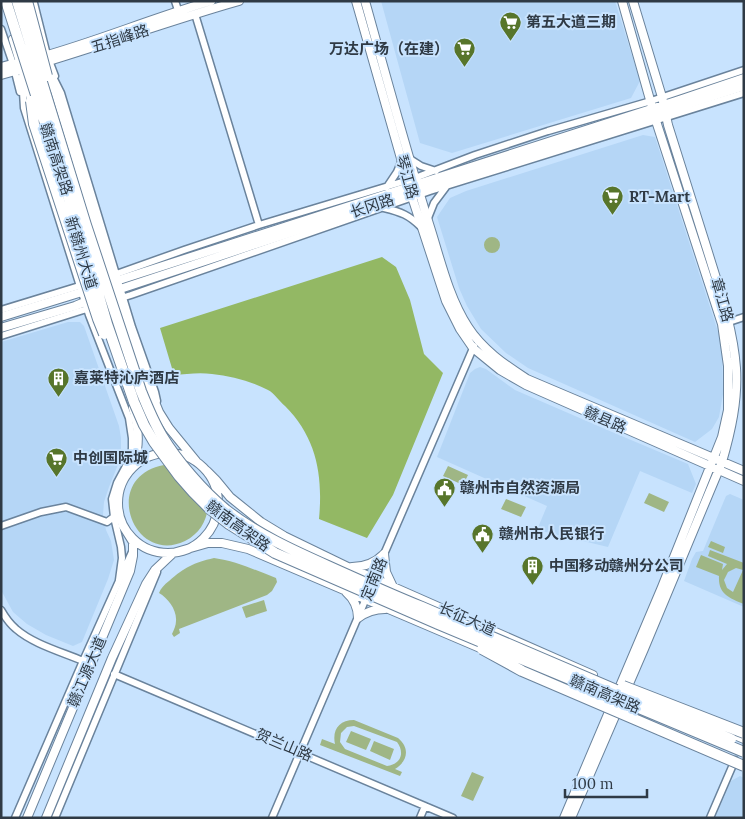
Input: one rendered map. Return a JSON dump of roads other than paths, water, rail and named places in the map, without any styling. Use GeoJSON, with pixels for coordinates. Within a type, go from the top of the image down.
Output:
{"type":"FeatureCollection","features":[{"type":"Feature","properties":{"kind":"highway","name":"赣南高架路"},"geometry":{"type":"LineString","coordinates":[[6,1],[88,258],[107,324],[134,402],[154,442],[180,476],[210,509],[229,524],[275,553],[742,760]]}},
{"type":"Feature","properties":{"kind":"highway","name":"赣南高架路"},"geometry":{"type":"LineString","coordinates":[[17,1],[86,225],[118,301],[141,391],[161,434],[175,455],[209,495],[244,523],[282,546],[744,745]]}},
{"type":"Feature","properties":{"kind":"highway"},"geometry":{"type":"LineString","coordinates":[[30,2],[60,125],[90,224],[118,301]]}},
{"type":"Feature","properties":{"kind":"highway"},"geometry":{"type":"LineString","coordinates":[[28,105],[98,319],[134,402]]}},
{"type":"Feature","properties":{"kind":"highway"},"geometry":{"type":"LineString","coordinates":[[516,647],[645,694],[744,733]]}},
{"type":"Feature","properties":{"kind":"main road","name":"新赣州大道"},"geometry":{"type":"LineString","coordinates":[[2,1],[28,105],[74,228],[96,302],[132,404],[136,421],[138,438],[136,456],[134,464],[121,484],[118,494],[116,515],[123,526]]}},
{"type":"Feature","properties":{"kind":"main road","name":"五指峰路"},"geometry":{"type":"LineString","coordinates":[[46,59],[87,42],[178,10],[210,1]]}},
{"type":"Feature","properties":{"kind":"main road","name":"五指峰路"},"geometry":{"type":"LineString","coordinates":[[1,75],[17,67],[239,1]]}},
{"type":"Feature","properties":{"kind":"main road","name":"琴江路"},"geometry":{"type":"LineString","coordinates":[[356,1],[406,160]]}},
{"type":"Feature","properties":{"kind":"main road","name":"琴江路"},"geometry":{"type":"LineString","coordinates":[[365,1],[414,188],[422,228],[446,301],[460,329],[475,344]]}},
{"type":"Feature","properties":{"kind":"main road","name":"章江路"},"geometry":{"type":"LineString","coordinates":[[615,706],[714,458],[722,437],[728,410],[726,323],[653,111],[622,1]]}},
{"type":"Feature","properties":{"kind":"main road","name":"章江路"},"geometry":{"type":"LineString","coordinates":[[623,688],[644,649],[720,466],[732,420],[736,390],[736,367],[726,323],[665,108],[632,1]]}},
{"type":"Feature","properties":{"kind":"main road","name":"新赣州大道"},"geometry":{"type":"LineString","coordinates":[[30,2],[55,91],[115,278],[118,301],[152,395],[159,412],[174,436],[207,471]]}},
{"type":"Feature","properties":{"kind":"main road","name":"五指峰路"},"geometry":{"type":"LineString","coordinates":[[1,67],[17,67]]}},
{"type":"Feature","properties":{"kind":"main road","name":"长冈路"},"geometry":{"type":"LineString","coordinates":[[665,108],[744,78]]}},
{"type":"Feature","properties":{"kind":"main road","name":"长冈路"},"geometry":{"type":"LineString","coordinates":[[1,317],[115,278],[414,188],[653,111],[744,86]]}},
{"type":"Feature","properties":{"kind":"main road","name":"琴江路"},"geometry":{"type":"LineString","coordinates":[[414,188],[428,218],[453,300],[475,344]]}},
{"type":"Feature","properties":{"kind":"main road","name":"长冈路"},"geometry":{"type":"LineString","coordinates":[[1,328],[87,306],[118,290],[414,188]]}},
{"type":"Feature","properties":{"kind":"main road","name":"赣县路"},"geometry":{"type":"LineString","coordinates":[[475,344],[527,378],[714,458],[720,466],[744,480]]}},
{"type":"Feature","properties":{"kind":"main road","name":"赣县路"},"geometry":{"type":"LineString","coordinates":[[475,344],[500,370],[526,385],[710,466],[744,471]]}},
{"type":"Feature","properties":{"kind":"main road"},"geometry":{"type":"LineString","coordinates":[[126,476],[140,461],[158,454],[178,454],[196,461]]}},
{"type":"Feature","properties":{"kind":"main road"},"geometry":{"type":"LineString","coordinates":[[188,549],[203,538],[213,523],[218,506],[215,487],[207,471]]}},
{"type":"Feature","properties":{"kind":"main road","name":"长征大道"},"geometry":{"type":"LineString","coordinates":[[207,471],[230,497],[262,522],[284,536],[348,567],[744,739]]}},
{"type":"Feature","properties":{"kind":"main road"},"geometry":{"type":"LineString","coordinates":[[123,526],[133,542],[133,549]]}},
{"type":"Feature","properties":{"kind":"main road"},"geometry":{"type":"LineString","coordinates":[[123,526],[134,541],[142,546],[160,552],[179,552]]}},
{"type":"Feature","properties":{"kind":"main road","name":"长征大道"},"geometry":{"type":"LineString","coordinates":[[188,549],[214,542],[241,546],[270,557],[520,667],[742,760]]}},
{"type":"Feature","properties":{"kind":"main road","name":"赣江源大道"},"geometry":{"type":"LineString","coordinates":[[26,818],[127,578],[132,564],[133,549]]}},
{"type":"Feature","properties":{"kind":"main road","name":"赣江源大道"},"geometry":{"type":"LineString","coordinates":[[46,818],[112,658],[146,584],[160,564],[173,553],[188,549]]}},
{"type":"Feature","properties":{"kind":"main road"},"geometry":{"type":"LineString","coordinates":[[348,567],[365,565],[375,561],[384,554]]}},
{"type":"Feature","properties":{"kind":"main road"},"geometry":{"type":"LineString","coordinates":[[384,554],[386,572],[394,586]]}},
{"type":"Feature","properties":{"kind":"main road"},"geometry":{"type":"LineString","coordinates":[[341,588],[353,599],[358,618],[373,610],[387,609]]}},
{"type":"Feature","properties":{"kind":"main road"},"geometry":{"type":"LineString","coordinates":[[564,818],[615,706]]}},
{"type":"Feature","properties":{"kind":"main road"},"geometry":{"type":"LineString","coordinates":[[571,818],[615,706]]}},
{"type":"Feature","properties":{"kind":"street"},"geometry":{"type":"LineString","coordinates":[[175,1],[178,10]]}},
{"type":"Feature","properties":{"kind":"street"},"geometry":{"type":"LineString","coordinates":[[195,14],[259,225]]}},
{"type":"Feature","properties":{"kind":"street"},"geometry":{"type":"LineString","coordinates":[[1,27],[17,67]]}},
{"type":"Feature","properties":{"kind":"street"},"geometry":{"type":"LineString","coordinates":[[46,59],[61,93],[115,278],[184,250],[259,225],[387,187],[446,186],[653,111]]}},
{"type":"Feature","properties":{"kind":"street"},"geometry":{"type":"LineString","coordinates":[[665,108],[744,70]]}},
{"type":"Feature","properties":{"kind":"street"},"geometry":{"type":"LineString","coordinates":[[96,302],[118,301],[383,208],[436,171],[475,155],[548,131],[744,93]]}},
{"type":"Feature","properties":{"kind":"street"},"geometry":{"type":"LineString","coordinates":[[28,105],[81,289],[125,407],[132,438],[131,456],[114,491],[112,508],[116,515],[122,547],[119,580]]}},
{"type":"Feature","properties":{"kind":"street"},"geometry":{"type":"LineString","coordinates":[[387,187],[406,160],[436,171]]}},
{"type":"Feature","properties":{"kind":"street"},"geometry":{"type":"LineString","coordinates":[[428,218],[434,203],[446,186]]}},
{"type":"Feature","properties":{"kind":"street"},"geometry":{"type":"LineString","coordinates":[[383,208],[401,212],[414,220],[422,228]]}},
{"type":"Feature","properties":{"kind":"street"},"geometry":{"type":"LineString","coordinates":[[1,310],[81,289]]}},
{"type":"Feature","properties":{"kind":"street"},"geometry":{"type":"LineString","coordinates":[[1,336],[87,306]]}},
{"type":"Feature","properties":{"kind":"street"},"geometry":{"type":"LineString","coordinates":[[726,323],[744,317]]}},
{"type":"Feature","properties":{"kind":"street","name":"定南路"},"geometry":{"type":"LineString","coordinates":[[272,818],[475,344]]}},
{"type":"Feature","properties":{"kind":"street"},"geometry":{"type":"LineString","coordinates":[[1,526],[41,512],[66,507],[107,522],[116,515]]}},
{"type":"Feature","properties":{"kind":"street"},"geometry":{"type":"LineString","coordinates":[[15,818],[133,549]]}},
{"type":"Feature","properties":{"kind":"street"},"geometry":{"type":"LineString","coordinates":[[55,818],[160,564]]}},
{"type":"Feature","properties":{"kind":"street"},"geometry":{"type":"LineString","coordinates":[[1,610],[9,621],[23,633],[40,643],[83,660]]}},
{"type":"Feature","properties":{"kind":"street","name":"贺兰山路"},"geometry":{"type":"LineString","coordinates":[[114,674],[453,818]]}},
{"type":"Feature","properties":{"kind":"street"},"geometry":{"type":"LineString","coordinates":[[710,818],[742,760]]}},
{"type":"Feature","properties":{"kind":"street"},"geometry":{"type":"LineString","coordinates":[[420,818],[425,806]]}},
{"type":"Feature","properties":{"kind":"place","name":"第五大道三期"},"geometry":{"type":"Point","coordinates":[510,41]}},
{"type":"Feature","properties":{"kind":"place","name":"万达广场（在建）"},"geometry":{"type":"Point","coordinates":[465,68]}},
{"type":"Feature","properties":{"kind":"place","name":"RT-Mart"},"geometry":{"type":"Point","coordinates":[613,216]}},
{"type":"Feature","properties":{"kind":"place","name":"嘉莱特沁庐酒店"},"geometry":{"type":"Point","coordinates":[58,397]}},
{"type":"Feature","properties":{"kind":"place","name":"中创国际城"},"geometry":{"type":"Point","coordinates":[57,477]}},
{"type":"Feature","properties":{"kind":"place","name":"赣州市自然资源局"},"geometry":{"type":"Point","coordinates":[444,507]}},
{"type":"Feature","properties":{"kind":"place","name":"赣州市人民银行"},"geometry":{"type":"Point","coordinates":[483,553]}},
{"type":"Feature","properties":{"kind":"place","name":"中国移动赣州分公司"},"geometry":{"type":"Point","coordinates":[533,585]}}]}
